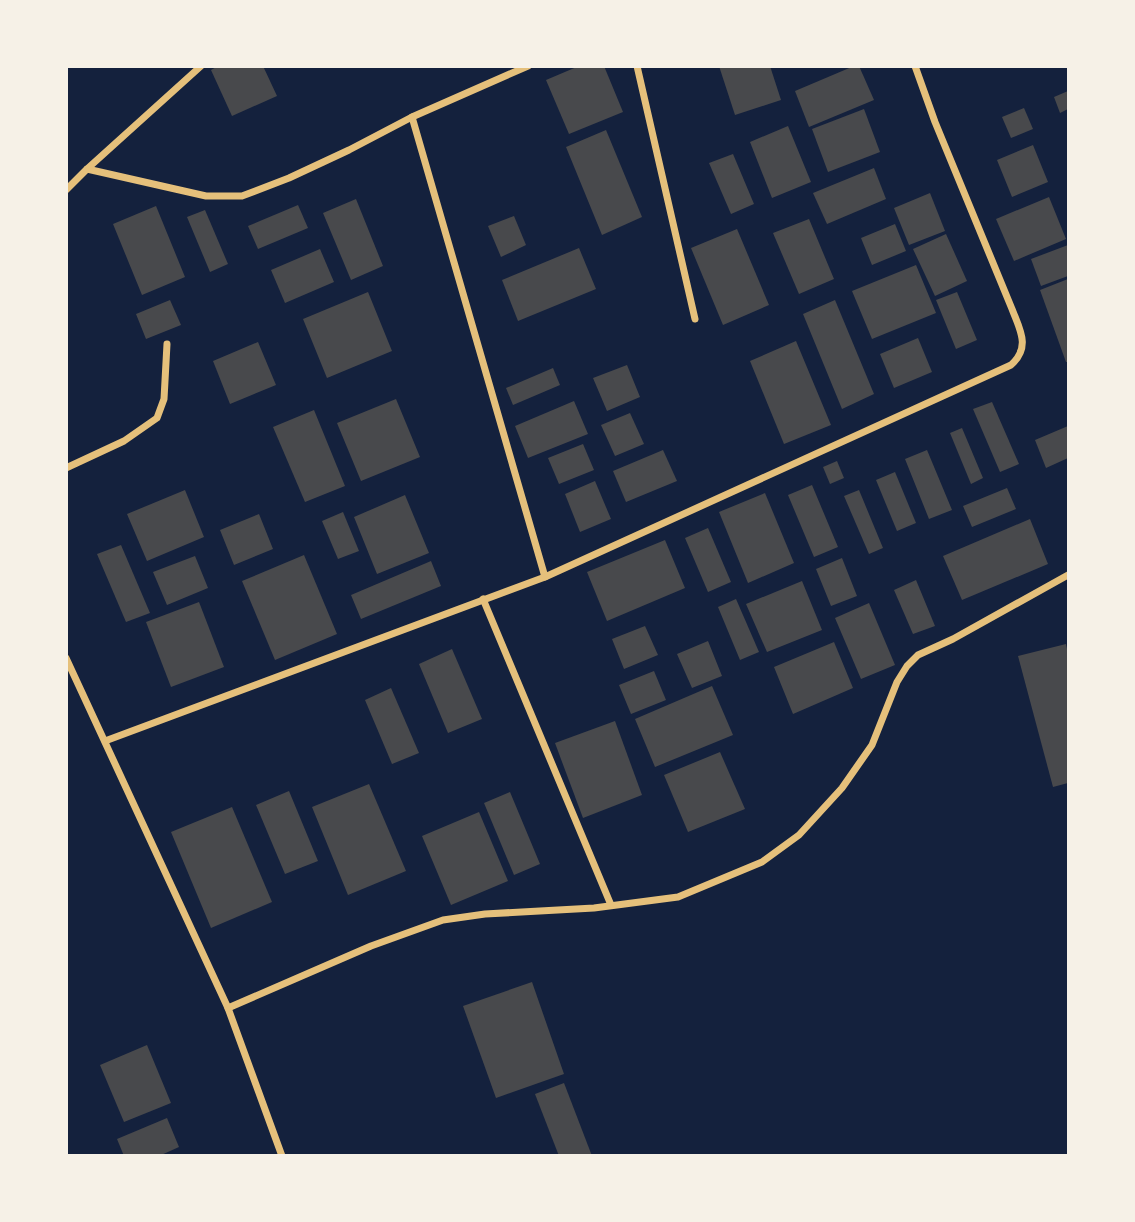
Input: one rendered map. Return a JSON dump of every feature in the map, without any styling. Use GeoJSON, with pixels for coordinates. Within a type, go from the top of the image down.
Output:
{"type":"FeatureCollection","features":[{"type":"Feature","properties":{"kind":"street"},"geometry":{"type":"LineString","coordinates":[[66,190],[201,66]]}},
{"type":"Feature","properties":{"kind":"street"},"geometry":{"type":"LineString","coordinates":[[87,169],[206,197],[242,196],[289,178],[412,117],[528,66]]}},
{"type":"Feature","properties":{"kind":"street"},"geometry":{"type":"LineString","coordinates":[[637,66],[695,319]]}},
{"type":"Feature","properties":{"kind":"street"},"geometry":{"type":"LineString","coordinates":[[105,741],[545,577],[1011,365],[1023,348],[1023,338],[915,66]]}},
{"type":"Feature","properties":{"kind":"street"},"geometry":{"type":"LineString","coordinates":[[412,117],[545,577]]}},
{"type":"Feature","properties":{"kind":"street"},"geometry":{"type":"LineString","coordinates":[[66,468],[124,441],[157,418],[164,399],[167,344]]}},
{"type":"Feature","properties":{"kind":"street"},"geometry":{"type":"LineString","coordinates":[[228,1008],[371,946],[443,920],[485,914],[594,908],[678,897],[762,862],[799,835],[842,789],[872,745],[897,682],[907,666],[918,656],[1069,575]]}},
{"type":"Feature","properties":{"kind":"street"},"geometry":{"type":"LineString","coordinates":[[484,599],[611,905]]}},
{"type":"Feature","properties":{"kind":"street"},"geometry":{"type":"LineString","coordinates":[[66,658],[228,1008],[282,1156]]}},
{"type":"Feature","properties":{"kind":"building"},"geometry":{"type":"Polygon","coordinates":[[[218,66],[263,66],[277,96],[232,116],[211,70],[218,66]]]}},
{"type":"Feature","properties":{"kind":"building"},"geometry":{"type":"Polygon","coordinates":[[[579,66],[604,66],[623,112],[569,134],[546,80],[579,66]]]}},
{"type":"Feature","properties":{"kind":"building"},"geometry":{"type":"Polygon","coordinates":[[[719,66],[770,66],[781,100],[735,115],[719,66]]]}},
{"type":"Feature","properties":{"kind":"building"},"geometry":{"type":"Polygon","coordinates":[[[859,66],[874,100],[809,127],[795,91],[859,66]]]}},
{"type":"Feature","properties":{"kind":"building"},"geometry":{"type":"Polygon","coordinates":[[[1068,91],[1068,109],[1060,113],[1054,97],[1068,91]]]}},
{"type":"Feature","properties":{"kind":"building"},"geometry":{"type":"Polygon","coordinates":[[[1024,108],[1033,129],[1011,138],[1002,117],[1024,108]]]}},
{"type":"Feature","properties":{"kind":"building"},"geometry":{"type":"Polygon","coordinates":[[[864,109],[880,152],[828,172],[812,129],[864,109]]]}},
{"type":"Feature","properties":{"kind":"building"},"geometry":{"type":"Polygon","coordinates":[[[788,126],[811,182],[772,198],[750,142],[788,126]]]}},
{"type":"Feature","properties":{"kind":"building"},"geometry":{"type":"Polygon","coordinates":[[[606,130],[642,217],[602,235],[566,147],[606,130]]]}},
{"type":"Feature","properties":{"kind":"building"},"geometry":{"type":"Polygon","coordinates":[[[1033,145],[1048,182],[1012,197],[997,160],[1033,145]]]}},
{"type":"Feature","properties":{"kind":"building"},"geometry":{"type":"Polygon","coordinates":[[[733,154],[754,204],[731,214],[709,163],[733,154]]]}},
{"type":"Feature","properties":{"kind":"building"},"geometry":{"type":"Polygon","coordinates":[[[874,168],[886,199],[827,224],[813,193],[874,168]]]}},
{"type":"Feature","properties":{"kind":"building"},"geometry":{"type":"Polygon","coordinates":[[[930,193],[945,231],[909,245],[894,208],[930,193]]]}},
{"type":"Feature","properties":{"kind":"building"},"geometry":{"type":"Polygon","coordinates":[[[1049,197],[1066,239],[1014,261],[996,219],[1049,197]]]}},
{"type":"Feature","properties":{"kind":"building"},"geometry":{"type":"Polygon","coordinates":[[[356,199],[383,266],[351,280],[323,213],[356,199]]]}},
{"type":"Feature","properties":{"kind":"building"},"geometry":{"type":"Polygon","coordinates":[[[298,205],[308,228],[258,249],[248,226],[298,205]]]}},
{"type":"Feature","properties":{"kind":"building"},"geometry":{"type":"Polygon","coordinates":[[[156,206],[185,277],[142,295],[113,224],[156,206]]]}},
{"type":"Feature","properties":{"kind":"building"},"geometry":{"type":"Polygon","coordinates":[[[205,210],[228,264],[210,272],[187,217],[205,210]]]}},
{"type":"Feature","properties":{"kind":"building"},"geometry":{"type":"Polygon","coordinates":[[[514,216],[526,245],[501,257],[488,226],[514,216]]]}},
{"type":"Feature","properties":{"kind":"building"},"geometry":{"type":"Polygon","coordinates":[[[809,219],[834,279],[799,294],[773,233],[809,219]]]}},
{"type":"Feature","properties":{"kind":"building"},"geometry":{"type":"Polygon","coordinates":[[[895,224],[906,251],[872,265],[861,238],[895,224]]]}},
{"type":"Feature","properties":{"kind":"building"},"geometry":{"type":"Polygon","coordinates":[[[737,229],[769,305],[723,325],[691,248],[737,229]]]}},
{"type":"Feature","properties":{"kind":"building"},"geometry":{"type":"Polygon","coordinates":[[[946,234],[967,281],[935,296],[913,249],[946,234]]]}},
{"type":"Feature","properties":{"kind":"building"},"geometry":{"type":"Polygon","coordinates":[[[1068,245],[1068,276],[1041,286],[1031,259],[1068,245]]]}},
{"type":"Feature","properties":{"kind":"building"},"geometry":{"type":"Polygon","coordinates":[[[579,248],[596,289],[518,321],[502,280],[579,248]]]}},
{"type":"Feature","properties":{"kind":"building"},"geometry":{"type":"Polygon","coordinates":[[[320,249],[334,282],[285,303],[271,270],[320,249]]]}},
{"type":"Feature","properties":{"kind":"building"},"geometry":{"type":"Polygon","coordinates":[[[916,265],[936,313],[872,339],[852,291],[916,265]]]}},
{"type":"Feature","properties":{"kind":"building"},"geometry":{"type":"Polygon","coordinates":[[[1068,279],[1068,362],[1066,362],[1040,290],[1068,279]]]}},
{"type":"Feature","properties":{"kind":"building"},"geometry":{"type":"Polygon","coordinates":[[[368,292],[392,351],[327,378],[303,319],[368,292]]]}},
{"type":"Feature","properties":{"kind":"building"},"geometry":{"type":"Polygon","coordinates":[[[957,292],[977,340],[956,349],[936,300],[957,292]]]}},
{"type":"Feature","properties":{"kind":"building"},"geometry":{"type":"Polygon","coordinates":[[[170,300],[181,325],[146,339],[136,314],[170,300]]]}},
{"type":"Feature","properties":{"kind":"building"},"geometry":{"type":"Polygon","coordinates":[[[835,300],[874,394],[842,409],[803,314],[835,300]]]}},
{"type":"Feature","properties":{"kind":"building"},"geometry":{"type":"Polygon","coordinates":[[[918,338],[932,372],[894,388],[880,354],[918,338]]]}},
{"type":"Feature","properties":{"kind":"building"},"geometry":{"type":"Polygon","coordinates":[[[796,341],[831,425],[784,444],[750,361],[796,341]]]}},
{"type":"Feature","properties":{"kind":"building"},"geometry":{"type":"Polygon","coordinates":[[[258,342],[276,385],[230,404],[213,361],[258,342]]]}},
{"type":"Feature","properties":{"kind":"building"},"geometry":{"type":"Polygon","coordinates":[[[627,365],[640,397],[607,411],[593,378],[627,365]]]}},
{"type":"Feature","properties":{"kind":"building"},"geometry":{"type":"Polygon","coordinates":[[[553,368],[560,385],[513,405],[506,388],[553,368]]]}},
{"type":"Feature","properties":{"kind":"building"},"geometry":{"type":"Polygon","coordinates":[[[396,399],[420,457],[361,481],[337,423],[396,399]]]}},
{"type":"Feature","properties":{"kind":"building"},"geometry":{"type":"Polygon","coordinates":[[[574,401],[588,434],[528,458],[515,426],[574,401]]]}},
{"type":"Feature","properties":{"kind":"building"},"geometry":{"type":"Polygon","coordinates":[[[992,402],[1019,464],[1000,472],[973,409],[992,402]]]}},
{"type":"Feature","properties":{"kind":"building"},"geometry":{"type":"Polygon","coordinates":[[[314,410],[345,486],[305,502],[273,427],[314,410]]]}},
{"type":"Feature","properties":{"kind":"building"},"geometry":{"type":"Polygon","coordinates":[[[630,413],[644,444],[615,456],[601,425],[630,413]]]}},
{"type":"Feature","properties":{"kind":"building"},"geometry":{"type":"Polygon","coordinates":[[[1068,426],[1068,458],[1046,468],[1035,440],[1068,426]]]}},
{"type":"Feature","properties":{"kind":"building"},"geometry":{"type":"Polygon","coordinates":[[[962,428],[983,478],[971,484],[950,433],[962,428]]]}},
{"type":"Feature","properties":{"kind":"building"},"geometry":{"type":"Polygon","coordinates":[[[583,444],[594,470],[559,484],[548,458],[583,444]]]}},
{"type":"Feature","properties":{"kind":"building"},"geometry":{"type":"Polygon","coordinates":[[[663,450],[677,481],[626,502],[613,471],[663,450]]]}},
{"type":"Feature","properties":{"kind":"building"},"geometry":{"type":"Polygon","coordinates":[[[927,450],[952,510],[929,519],[905,459],[927,450]]]}},
{"type":"Feature","properties":{"kind":"building"},"geometry":{"type":"Polygon","coordinates":[[[837,461],[844,478],[830,484],[823,467],[837,461]]]}},
{"type":"Feature","properties":{"kind":"building"},"geometry":{"type":"Polygon","coordinates":[[[895,472],[916,523],[897,531],[876,480],[895,472]]]}},
{"type":"Feature","properties":{"kind":"building"},"geometry":{"type":"Polygon","coordinates":[[[595,481],[611,519],[580,532],[565,494],[595,481]]]}},
{"type":"Feature","properties":{"kind":"building"},"geometry":{"type":"Polygon","coordinates":[[[812,485],[838,547],[814,557],[788,495],[812,485]]]}},
{"type":"Feature","properties":{"kind":"building"},"geometry":{"type":"Polygon","coordinates":[[[1007,488],[1016,509],[972,527],[963,506],[1007,488]]]}},
{"type":"Feature","properties":{"kind":"building"},"geometry":{"type":"Polygon","coordinates":[[[185,490],[204,537],[147,561],[127,514],[185,490]]]}},
{"type":"Feature","properties":{"kind":"building"},"geometry":{"type":"Polygon","coordinates":[[[859,490],[883,548],[869,554],[844,496],[859,490]]]}},
{"type":"Feature","properties":{"kind":"building"},"geometry":{"type":"Polygon","coordinates":[[[765,493],[794,563],[748,583],[719,512],[765,493]]]}},
{"type":"Feature","properties":{"kind":"building"},"geometry":{"type":"Polygon","coordinates":[[[405,495],[429,553],[377,574],[354,517],[405,495]]]}},
{"type":"Feature","properties":{"kind":"building"},"geometry":{"type":"Polygon","coordinates":[[[343,512],[359,551],[338,559],[322,521],[343,512]]]}},
{"type":"Feature","properties":{"kind":"building"},"geometry":{"type":"Polygon","coordinates":[[[259,514],[273,549],[234,565],[220,530],[259,514]]]}},
{"type":"Feature","properties":{"kind":"building"},"geometry":{"type":"Polygon","coordinates":[[[1030,519],[1048,564],[962,600],[943,556],[1030,519]]]}},
{"type":"Feature","properties":{"kind":"building"},"geometry":{"type":"Polygon","coordinates":[[[708,528],[731,582],[708,592],[685,538],[708,528]]]}},
{"type":"Feature","properties":{"kind":"building"},"geometry":{"type":"Polygon","coordinates":[[[665,540],[685,588],[607,621],[587,572],[665,540]]]}},
{"type":"Feature","properties":{"kind":"building"},"geometry":{"type":"Polygon","coordinates":[[[121,545],[150,613],[126,622],[97,554],[121,545]]]}},
{"type":"Feature","properties":{"kind":"building"},"geometry":{"type":"Polygon","coordinates":[[[304,555],[337,634],[275,660],[242,581],[304,555]]]}},
{"type":"Feature","properties":{"kind":"building"},"geometry":{"type":"Polygon","coordinates":[[[195,556],[208,588],[167,605],[153,572],[195,556]]]}},
{"type":"Feature","properties":{"kind":"building"},"geometry":{"type":"Polygon","coordinates":[[[842,558],[857,596],[831,606],[816,569],[842,558]]]}},
{"type":"Feature","properties":{"kind":"building"},"geometry":{"type":"Polygon","coordinates":[[[431,561],[441,586],[361,619],[351,595],[431,561]]]}},
{"type":"Feature","properties":{"kind":"building"},"geometry":{"type":"Polygon","coordinates":[[[916,580],[935,626],[913,634],[894,590],[916,580]]]}},
{"type":"Feature","properties":{"kind":"building"},"geometry":{"type":"Polygon","coordinates":[[[802,581],[822,630],[767,652],[746,604],[802,581]]]}},
{"type":"Feature","properties":{"kind":"building"},"geometry":{"type":"Polygon","coordinates":[[[736,599],[759,652],[740,660],[718,607],[736,599]]]}},
{"type":"Feature","properties":{"kind":"building"},"geometry":{"type":"Polygon","coordinates":[[[199,602],[224,667],[171,687],[146,622],[199,602]]]}},
{"type":"Feature","properties":{"kind":"building"},"geometry":{"type":"Polygon","coordinates":[[[869,603],[895,665],[861,679],[835,618],[869,603]]]}},
{"type":"Feature","properties":{"kind":"building"},"geometry":{"type":"Polygon","coordinates":[[[645,626],[658,655],[624,669],[612,639],[645,626]]]}},
{"type":"Feature","properties":{"kind":"building"},"geometry":{"type":"Polygon","coordinates":[[[708,641],[722,676],[692,688],[677,654],[708,641]]]}},
{"type":"Feature","properties":{"kind":"building"},"geometry":{"type":"Polygon","coordinates":[[[834,642],[853,688],[793,714],[774,667],[834,642]]]}},
{"type":"Feature","properties":{"kind":"building"},"geometry":{"type":"Polygon","coordinates":[[[1066,644],[1068,783],[1053,787],[1018,656],[1066,644]]]}},
{"type":"Feature","properties":{"kind":"building"},"geometry":{"type":"Polygon","coordinates":[[[452,649],[482,719],[448,733],[419,664],[452,649]]]}},
{"type":"Feature","properties":{"kind":"building"},"geometry":{"type":"Polygon","coordinates":[[[654,671],[666,700],[631,714],[619,685],[654,671]]]}},
{"type":"Feature","properties":{"kind":"building"},"geometry":{"type":"Polygon","coordinates":[[[712,686],[733,735],[655,767],[635,719],[712,686]]]}},
{"type":"Feature","properties":{"kind":"building"},"geometry":{"type":"Polygon","coordinates":[[[391,688],[419,753],[392,764],[365,700],[391,688]]]}},
{"type":"Feature","properties":{"kind":"building"},"geometry":{"type":"Polygon","coordinates":[[[615,721],[642,795],[583,818],[555,743],[615,721]]]}},
{"type":"Feature","properties":{"kind":"building"},"geometry":{"type":"Polygon","coordinates":[[[720,752],[745,809],[688,832],[664,775],[720,752]]]}},
{"type":"Feature","properties":{"kind":"building"},"geometry":{"type":"Polygon","coordinates":[[[369,784],[406,871],[348,895],[312,807],[369,784]]]}},
{"type":"Feature","properties":{"kind":"building"},"geometry":{"type":"Polygon","coordinates":[[[289,791],[318,861],[285,874],[256,805],[289,791]]]}},
{"type":"Feature","properties":{"kind":"building"},"geometry":{"type":"Polygon","coordinates":[[[510,792],[540,864],[514,875],[484,803],[510,792]]]}},
{"type":"Feature","properties":{"kind":"building"},"geometry":{"type":"Polygon","coordinates":[[[232,807],[272,902],[211,928],[171,832],[232,807]]]}},
{"type":"Feature","properties":{"kind":"building"},"geometry":{"type":"Polygon","coordinates":[[[479,812],[508,881],[451,905],[422,836],[479,812]]]}},
{"type":"Feature","properties":{"kind":"building"},"geometry":{"type":"Polygon","coordinates":[[[532,982],[564,1074],[496,1098],[463,1006],[532,982]]]}},
{"type":"Feature","properties":{"kind":"building"},"geometry":{"type":"Polygon","coordinates":[[[147,1045],[171,1103],[124,1122],[100,1065],[147,1045]]]}},
{"type":"Feature","properties":{"kind":"building"},"geometry":{"type":"Polygon","coordinates":[[[564,1083],[592,1156],[559,1156],[535,1094],[564,1083]]]}},
{"type":"Feature","properties":{"kind":"building"},"geometry":{"type":"Polygon","coordinates":[[[167,1118],[179,1147],[159,1156],[124,1156],[117,1139],[167,1118]]]}}]}
